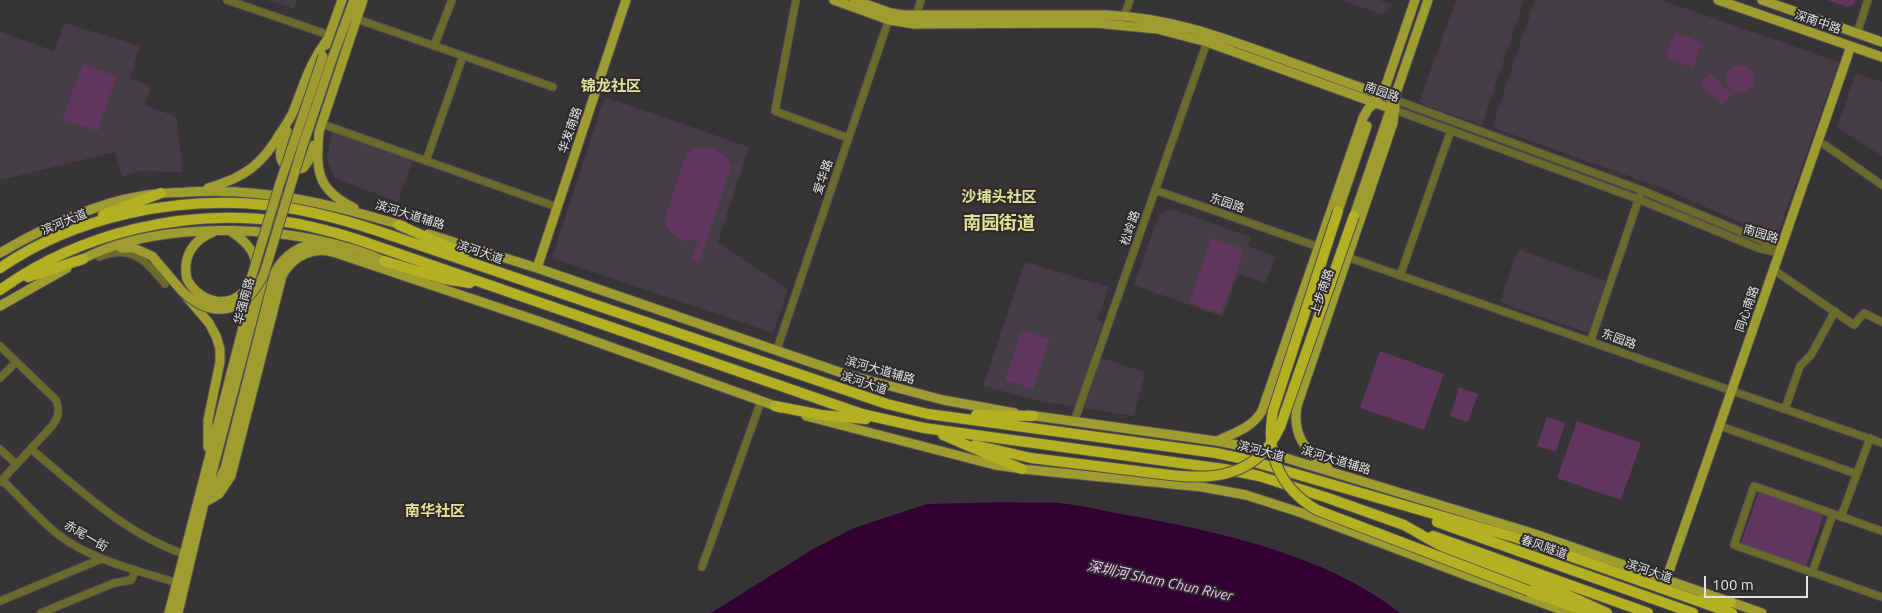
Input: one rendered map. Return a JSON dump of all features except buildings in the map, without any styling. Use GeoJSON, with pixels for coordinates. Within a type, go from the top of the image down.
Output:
{"type":"FeatureCollection","features":[{"type":"Feature","properties":{"kind":"highway"},"geometry":{"type":"LineString","coordinates":[[72,230],[113,210],[161,193]]}},
{"type":"Feature","properties":{"kind":"highway","name":"滨河大道"},"geometry":{"type":"LineString","coordinates":[[0,268],[30,250],[72,230],[118,216],[182,205],[212,203],[292,208],[350,222],[860,395],[928,414],[1216,452],[1272,466],[1388,502],[1527,541],[1732,613]]}},
{"type":"Feature","properties":{"kind":"highway"},"geometry":{"type":"LineString","coordinates":[[1338,211],[1273,411],[1271,436],[1276,464],[1281,475],[1296,495],[1317,510],[1590,613]]}},
{"type":"Feature","properties":{"kind":"highway"},"geometry":{"type":"LineString","coordinates":[[964,443],[1031,458],[1199,478],[1230,473],[1249,464],[1265,451],[1280,427],[1354,216]]}},
{"type":"Feature","properties":{"kind":"highway","name":"滨河大道"},"geometry":{"type":"LineString","coordinates":[[3,288],[72,250],[118,234],[168,222],[243,218],[286,222],[331,232],[509,291],[862,414],[924,428],[1243,472],[1279,481],[1404,525],[1450,551],[1563,593],[1607,613]]}},
{"type":"Feature","properties":{"kind":"highway"},"geometry":{"type":"LineString","coordinates":[[399,225],[510,276]]}},
{"type":"Feature","properties":{"kind":"highway"},"geometry":{"type":"LineString","coordinates":[[3,288],[83,259]]}},
{"type":"Feature","properties":{"kind":"highway"},"geometry":{"type":"LineString","coordinates":[[384,261],[444,279],[509,291]]}},
{"type":"Feature","properties":{"kind":"highway"},"geometry":{"type":"LineString","coordinates":[[776,406],[821,415],[904,424]]}},
{"type":"Feature","properties":{"kind":"highway"},"geometry":{"type":"LineString","coordinates":[[928,414],[1033,416]]}},
{"type":"Feature","properties":{"kind":"highway"},"geometry":{"type":"LineString","coordinates":[[924,428],[964,443],[991,457],[1022,469]]}},
{"type":"Feature","properties":{"kind":"highway","name":"春风隧道"},"geometry":{"type":"LineString","coordinates":[[1388,502],[1449,526],[1693,613]]}},
{"type":"Feature","properties":{"kind":"highway"},"geometry":{"type":"LineString","coordinates":[[1404,525],[1648,613]]}},
{"type":"Feature","properties":{"kind":"highway"},"geometry":{"type":"LineString","coordinates":[[1686,596],[1731,602]]}},
{"type":"Feature","properties":{"kind":"main road","name":"华强南路"},"geometry":{"type":"LineString","coordinates":[[178,613],[204,503],[267,265],[304,145],[328,58],[328,38],[342,0]]}},
{"type":"Feature","properties":{"kind":"main road","name":"华强南路"},"geometry":{"type":"LineString","coordinates":[[218,230],[203,238],[191,248],[185,263],[187,278],[196,292],[215,301],[234,299],[246,291],[249,285],[282,177],[328,58],[354,0]]}},
{"type":"Feature","properties":{"kind":"main road"},"geometry":{"type":"LineString","coordinates":[[328,38],[312,63],[292,114],[280,152],[280,157],[284,164],[294,169],[300,169],[306,165],[363,0]]}},
{"type":"Feature","properties":{"kind":"main road","name":"华发南路"},"geometry":{"type":"LineString","coordinates":[[537,268],[626,0]]}},
{"type":"Feature","properties":{"kind":"main road","name":"南园路"},"geometry":{"type":"LineString","coordinates":[[834,0],[914,24],[1095,23],[1123,20],[1207,42],[1392,109]]}},
{"type":"Feature","properties":{"kind":"main road","name":"南园路"},"geometry":{"type":"LineString","coordinates":[[854,0],[890,16],[1020,14],[1178,24],[1203,31],[1393,99]]}},
{"type":"Feature","properties":{"kind":"main road","name":"上步南路"},"geometry":{"type":"LineString","coordinates":[[1338,211],[1378,94],[1384,90],[1386,85],[1415,0]]}},
{"type":"Feature","properties":{"kind":"main road","name":"上步南路"},"geometry":{"type":"LineString","coordinates":[[1343,475],[1319,461],[1303,444],[1296,426],[1297,406],[1393,123],[1393,99],[1428,0]]}},
{"type":"Feature","properties":{"kind":"main road","name":"深南中路"},"geometry":{"type":"LineString","coordinates":[[1718,0],[1882,57]]}},
{"type":"Feature","properties":{"kind":"main road","name":"深南中路"},"geometry":{"type":"LineString","coordinates":[[1762,0],[1882,42]]}},
{"type":"Feature","properties":{"kind":"main road","name":"同心南路"},"geometry":{"type":"LineString","coordinates":[[1666,580],[1851,46]]}},
{"type":"Feature","properties":{"kind":"main road","name":"上步南路"},"geometry":{"type":"LineString","coordinates":[[1216,441],[1254,422],[1262,411],[1363,118],[1368,109],[1375,103]]}},
{"type":"Feature","properties":{"kind":"main road","name":"上步南路"},"geometry":{"type":"LineString","coordinates":[[1354,216],[1392,109]]}},
{"type":"Feature","properties":{"kind":"main road"},"geometry":{"type":"LineString","coordinates":[[197,191],[234,179],[257,165],[271,150],[292,114]]}},
{"type":"Feature","properties":{"kind":"main road"},"geometry":{"type":"LineString","coordinates":[[320,128],[316,162],[324,184],[347,205],[373,217]]}},
{"type":"Feature","properties":{"kind":"main road","name":"滨河大道辅路"},"geometry":{"type":"LineString","coordinates":[[0,253],[46,229],[91,210],[122,200],[161,193],[197,191],[250,192],[286,196],[373,217],[537,268],[845,374],[901,390],[943,400],[1033,416],[1216,441],[1252,448],[1532,533],[1762,613]]}},
{"type":"Feature","properties":{"kind":"main road"},"geometry":{"type":"LineString","coordinates":[[0,306],[83,259],[108,249],[147,239],[218,230],[286,234],[384,261],[443,289]]}},
{"type":"Feature","properties":{"kind":"main road","name":"华强南路"},"geometry":{"type":"LineString","coordinates":[[169,613],[257,272],[256,258],[249,246],[230,230]]}},
{"type":"Feature","properties":{"kind":"main road"},"geometry":{"type":"LineString","coordinates":[[204,503],[218,483],[225,468],[275,272],[284,259],[297,250],[314,244],[334,248],[443,289],[820,420],[996,465],[1194,486],[1246,495],[1302,513],[1570,613]]}},
{"type":"Feature","properties":{"kind":"main road"},"geometry":{"type":"LineString","coordinates":[[108,249],[128,248],[143,251],[152,256],[209,323],[216,336],[220,349],[219,370],[208,420],[208,460]]}},
{"type":"Feature","properties":{"kind":"main road"},"geometry":{"type":"LineString","coordinates":[[183,292],[196,302],[211,308],[226,309],[242,303],[253,293],[261,281],[267,265]]}},
{"type":"Feature","properties":{"kind":"main road"},"geometry":{"type":"LineString","coordinates":[[1267,398],[1270,413],[1279,418],[1289,417],[1297,406]]}},
{"type":"Feature","properties":{"kind":"street"},"geometry":{"type":"LineString","coordinates":[[227,0],[328,38]]}},
{"type":"Feature","properties":{"kind":"street"},"geometry":{"type":"LineString","coordinates":[[434,46],[452,0]]}},
{"type":"Feature","properties":{"kind":"street"},"geometry":{"type":"LineString","coordinates":[[796,0],[775,112],[848,138]]}},
{"type":"Feature","properties":{"kind":"street"},"geometry":{"type":"LineString","coordinates":[[916,15],[922,0]]}},
{"type":"Feature","properties":{"kind":"street"},"geometry":{"type":"LineString","coordinates":[[1123,20],[1130,0]]}},
{"type":"Feature","properties":{"kind":"street"},"geometry":{"type":"LineString","coordinates":[[1857,33],[1868,0]]}},
{"type":"Feature","properties":{"kind":"street","name":"爱华路"},"geometry":{"type":"LineString","coordinates":[[776,349],[890,16]]}},
{"type":"Feature","properties":{"kind":"street"},"geometry":{"type":"LineString","coordinates":[[357,19],[553,87]]}},
{"type":"Feature","properties":{"kind":"street","name":"松岭路"},"geometry":{"type":"LineString","coordinates":[[1074,422],[1207,42]]}},
{"type":"Feature","properties":{"kind":"street"},"geometry":{"type":"LineString","coordinates":[[426,161],[463,56]]}},
{"type":"Feature","properties":{"kind":"street","name":"南园路"},"geometry":{"type":"LineString","coordinates":[[1393,99],[1642,190],[1761,240],[1780,253]]}},
{"type":"Feature","properties":{"kind":"street","name":"南园路"},"geometry":{"type":"LineString","coordinates":[[1392,109],[1638,199],[1758,248],[1780,253]]}},
{"type":"Feature","properties":{"kind":"street"},"geometry":{"type":"LineString","coordinates":[[320,128],[426,161],[557,207]]}},
{"type":"Feature","properties":{"kind":"street"},"geometry":{"type":"LineString","coordinates":[[1400,276],[1450,130]]}},
{"type":"Feature","properties":{"kind":"street"},"geometry":{"type":"LineString","coordinates":[[1825,145],[1882,185]]}},
{"type":"Feature","properties":{"kind":"street","name":"东园路"},"geometry":{"type":"LineString","coordinates":[[1155,190],[1319,247]]}},
{"type":"Feature","properties":{"kind":"street"},"geometry":{"type":"LineString","coordinates":[[1591,340],[1642,190]]}},
{"type":"Feature","properties":{"kind":"street"},"geometry":{"type":"LineString","coordinates":[[70,266],[109,253],[128,253],[143,260],[165,284]]}},
{"type":"Feature","properties":{"kind":"street","name":"东园路"},"geometry":{"type":"LineString","coordinates":[[1347,257],[1591,340],[1882,443]]}},
{"type":"Feature","properties":{"kind":"street"},"geometry":{"type":"LineString","coordinates":[[1774,270],[1854,325],[1864,313],[1882,322]]}},
{"type":"Feature","properties":{"kind":"street"},"geometry":{"type":"LineString","coordinates":[[1785,410],[1800,366],[1811,354],[1835,311]]}},
{"type":"Feature","properties":{"kind":"street"},"geometry":{"type":"LineString","coordinates":[[0,346],[56,400],[59,409],[58,419],[1,481]]}},
{"type":"Feature","properties":{"kind":"street"},"geometry":{"type":"LineString","coordinates":[[0,378],[12,366]]}},
{"type":"Feature","properties":{"kind":"street"},"geometry":{"type":"LineString","coordinates":[[702,567],[761,401]]}},
{"type":"Feature","properties":{"kind":"street"},"geometry":{"type":"LineString","coordinates":[[1720,426],[1857,474]]}},
{"type":"Feature","properties":{"kind":"street"},"geometry":{"type":"LineString","coordinates":[[1841,517],[1870,438]]}},
{"type":"Feature","properties":{"kind":"street"},"geometry":{"type":"LineString","coordinates":[[0,449],[16,464]]}},
{"type":"Feature","properties":{"kind":"street"},"geometry":{"type":"LineString","coordinates":[[31,449],[139,534],[162,546],[184,554]]}},
{"type":"Feature","properties":{"kind":"street","name":"赤尾一街"},"geometry":{"type":"LineString","coordinates":[[1,481],[59,535],[101,559],[177,583]]}},
{"type":"Feature","properties":{"kind":"street"},"geometry":{"type":"LineString","coordinates":[[1882,531],[1754,486],[1734,545],[1882,597]]}},
{"type":"Feature","properties":{"kind":"street"},"geometry":{"type":"LineString","coordinates":[[1812,573],[1833,514]]}},
{"type":"Feature","properties":{"kind":"street"},"geometry":{"type":"LineString","coordinates":[[0,601],[101,559]]}},
{"type":"Feature","properties":{"kind":"street"},"geometry":{"type":"LineString","coordinates":[[41,613],[114,583],[131,580],[136,570]]}},
{"type":"Feature","properties":{"kind":"shaded area"},"geometry":{"type":"Polygon","coordinates":[[[266,0],[297,0],[294,9],[266,0]]]}},
{"type":"Feature","properties":{"kind":"shaded area"},"geometry":{"type":"Polygon","coordinates":[[[1340,0],[1379,0],[1393,5],[1381,14],[1340,0]]]}},
{"type":"Feature","properties":{"kind":"shaded area"},"geometry":{"type":"Polygon","coordinates":[[[1456,0],[1524,0],[1482,125],[1419,103],[1456,0]]]}},
{"type":"Feature","properties":{"kind":"shaded area"},"geometry":{"type":"Polygon","coordinates":[[[1535,0],[1661,0],[1839,62],[1778,234],[1771,236],[1665,189],[1492,127],[1535,0]]]}},
{"type":"Feature","properties":{"kind":"shaded area"},"geometry":{"type":"Polygon","coordinates":[[[1827,0],[1856,0],[1854,4],[1847,7],[1827,0]]]}},
{"type":"Feature","properties":{"kind":"shaded area"},"geometry":{"type":"Polygon","coordinates":[[[64,23],[140,46],[130,78],[151,86],[145,105],[177,117],[183,172],[140,171],[122,177],[115,152],[0,180],[0,32],[54,51],[64,23]]]}},
{"type":"Feature","properties":{"kind":"shaded area"},"geometry":{"type":"Polygon","coordinates":[[[1675,32],[1702,43],[1693,68],[1665,57],[1675,32]]]}},
{"type":"Feature","properties":{"kind":"shaded area"},"geometry":{"type":"Polygon","coordinates":[[[83,63],[117,76],[98,131],[62,119],[83,63]]]}},
{"type":"Feature","properties":{"kind":"shaded area"},"geometry":{"type":"Polygon","coordinates":[[[1740,65],[1750,69],[1754,79],[1750,89],[1740,93],[1730,89],[1726,79],[1730,69],[1740,65]]]}},
{"type":"Feature","properties":{"kind":"shaded area"},"geometry":{"type":"Polygon","coordinates":[[[1710,73],[1732,94],[1722,105],[1700,84],[1710,73]]]}},
{"type":"Feature","properties":{"kind":"shaded area"},"geometry":{"type":"Polygon","coordinates":[[[1856,73],[1882,82],[1882,156],[1837,127],[1856,73]]]}},
{"type":"Feature","properties":{"kind":"shaded area"},"geometry":{"type":"Polygon","coordinates":[[[605,97],[749,147],[718,242],[788,289],[773,333],[552,258],[605,97]]]}},
{"type":"Feature","properties":{"kind":"shaded area"},"geometry":{"type":"Polygon","coordinates":[[[333,131],[413,159],[398,202],[334,178],[327,157],[333,131]]]}},
{"type":"Feature","properties":{"kind":"shaded area"},"geometry":{"type":"Polygon","coordinates":[[[707,147],[722,154],[732,166],[699,263],[691,261],[698,240],[682,241],[671,233],[665,222],[665,217],[686,154],[692,149],[707,147]]]}},
{"type":"Feature","properties":{"kind":"shaded area"},"geometry":{"type":"Polygon","coordinates":[[[1172,209],[1251,237],[1248,246],[1276,256],[1266,283],[1238,274],[1223,317],[1134,285],[1159,215],[1172,209]]]}},
{"type":"Feature","properties":{"kind":"shaded area"},"geometry":{"type":"Polygon","coordinates":[[[1211,238],[1244,250],[1221,314],[1189,303],[1211,238]]]}},
{"type":"Feature","properties":{"kind":"shaded area"},"geometry":{"type":"Polygon","coordinates":[[[1518,249],[1606,281],[1588,333],[1500,302],[1518,249]]]}},
{"type":"Feature","properties":{"kind":"shaded area"},"geometry":{"type":"Polygon","coordinates":[[[1025,262],[1109,287],[1097,320],[1103,323],[1092,355],[1145,372],[1134,416],[1043,402],[983,386],[1025,262]]]}},
{"type":"Feature","properties":{"kind":"shaded area"},"geometry":{"type":"Polygon","coordinates":[[[1022,329],[1050,340],[1033,389],[1005,380],[1022,329]]]}},
{"type":"Feature","properties":{"kind":"shaded area"},"geometry":{"type":"Polygon","coordinates":[[[1380,351],[1444,374],[1424,430],[1360,408],[1380,351]]]}},
{"type":"Feature","properties":{"kind":"shaded area"},"geometry":{"type":"Polygon","coordinates":[[[1459,387],[1478,394],[1468,422],[1450,416],[1459,387]]]}},
{"type":"Feature","properties":{"kind":"shaded area"},"geometry":{"type":"Polygon","coordinates":[[[1547,417],[1565,423],[1556,452],[1537,446],[1547,417]]]}},
{"type":"Feature","properties":{"kind":"shaded area"},"geometry":{"type":"Polygon","coordinates":[[[1577,421],[1641,443],[1621,500],[1557,478],[1577,421]]]}},
{"type":"Feature","properties":{"kind":"shaded area"},"geometry":{"type":"Polygon","coordinates":[[[1759,491],[1824,514],[1805,569],[1740,546],[1759,491]]]}},
{"type":"Feature","properties":{"kind":"water","name":"深圳河 Sham Chun River"},"geometry":{"type":"Polygon","coordinates":[[[1009,502],[1076,505],[1162,521],[1270,548],[1339,575],[1371,593],[1400,613],[711,613],[813,549],[854,528],[927,504],[1009,502]]]}},
{"type":"Feature","properties":{"kind":"district","name":"锦龙社区"},"geometry":{"type":"Point","coordinates":[611,86]}},
{"type":"Feature","properties":{"kind":"district","name":"沙埔头社区"},"geometry":{"type":"Point","coordinates":[999,197]}},
{"type":"Feature","properties":{"kind":"district","name":"南园街道"},"geometry":{"type":"Point","coordinates":[999,223]}},
{"type":"Feature","properties":{"kind":"district","name":"南华社区"},"geometry":{"type":"Point","coordinates":[435,511]}}]}
